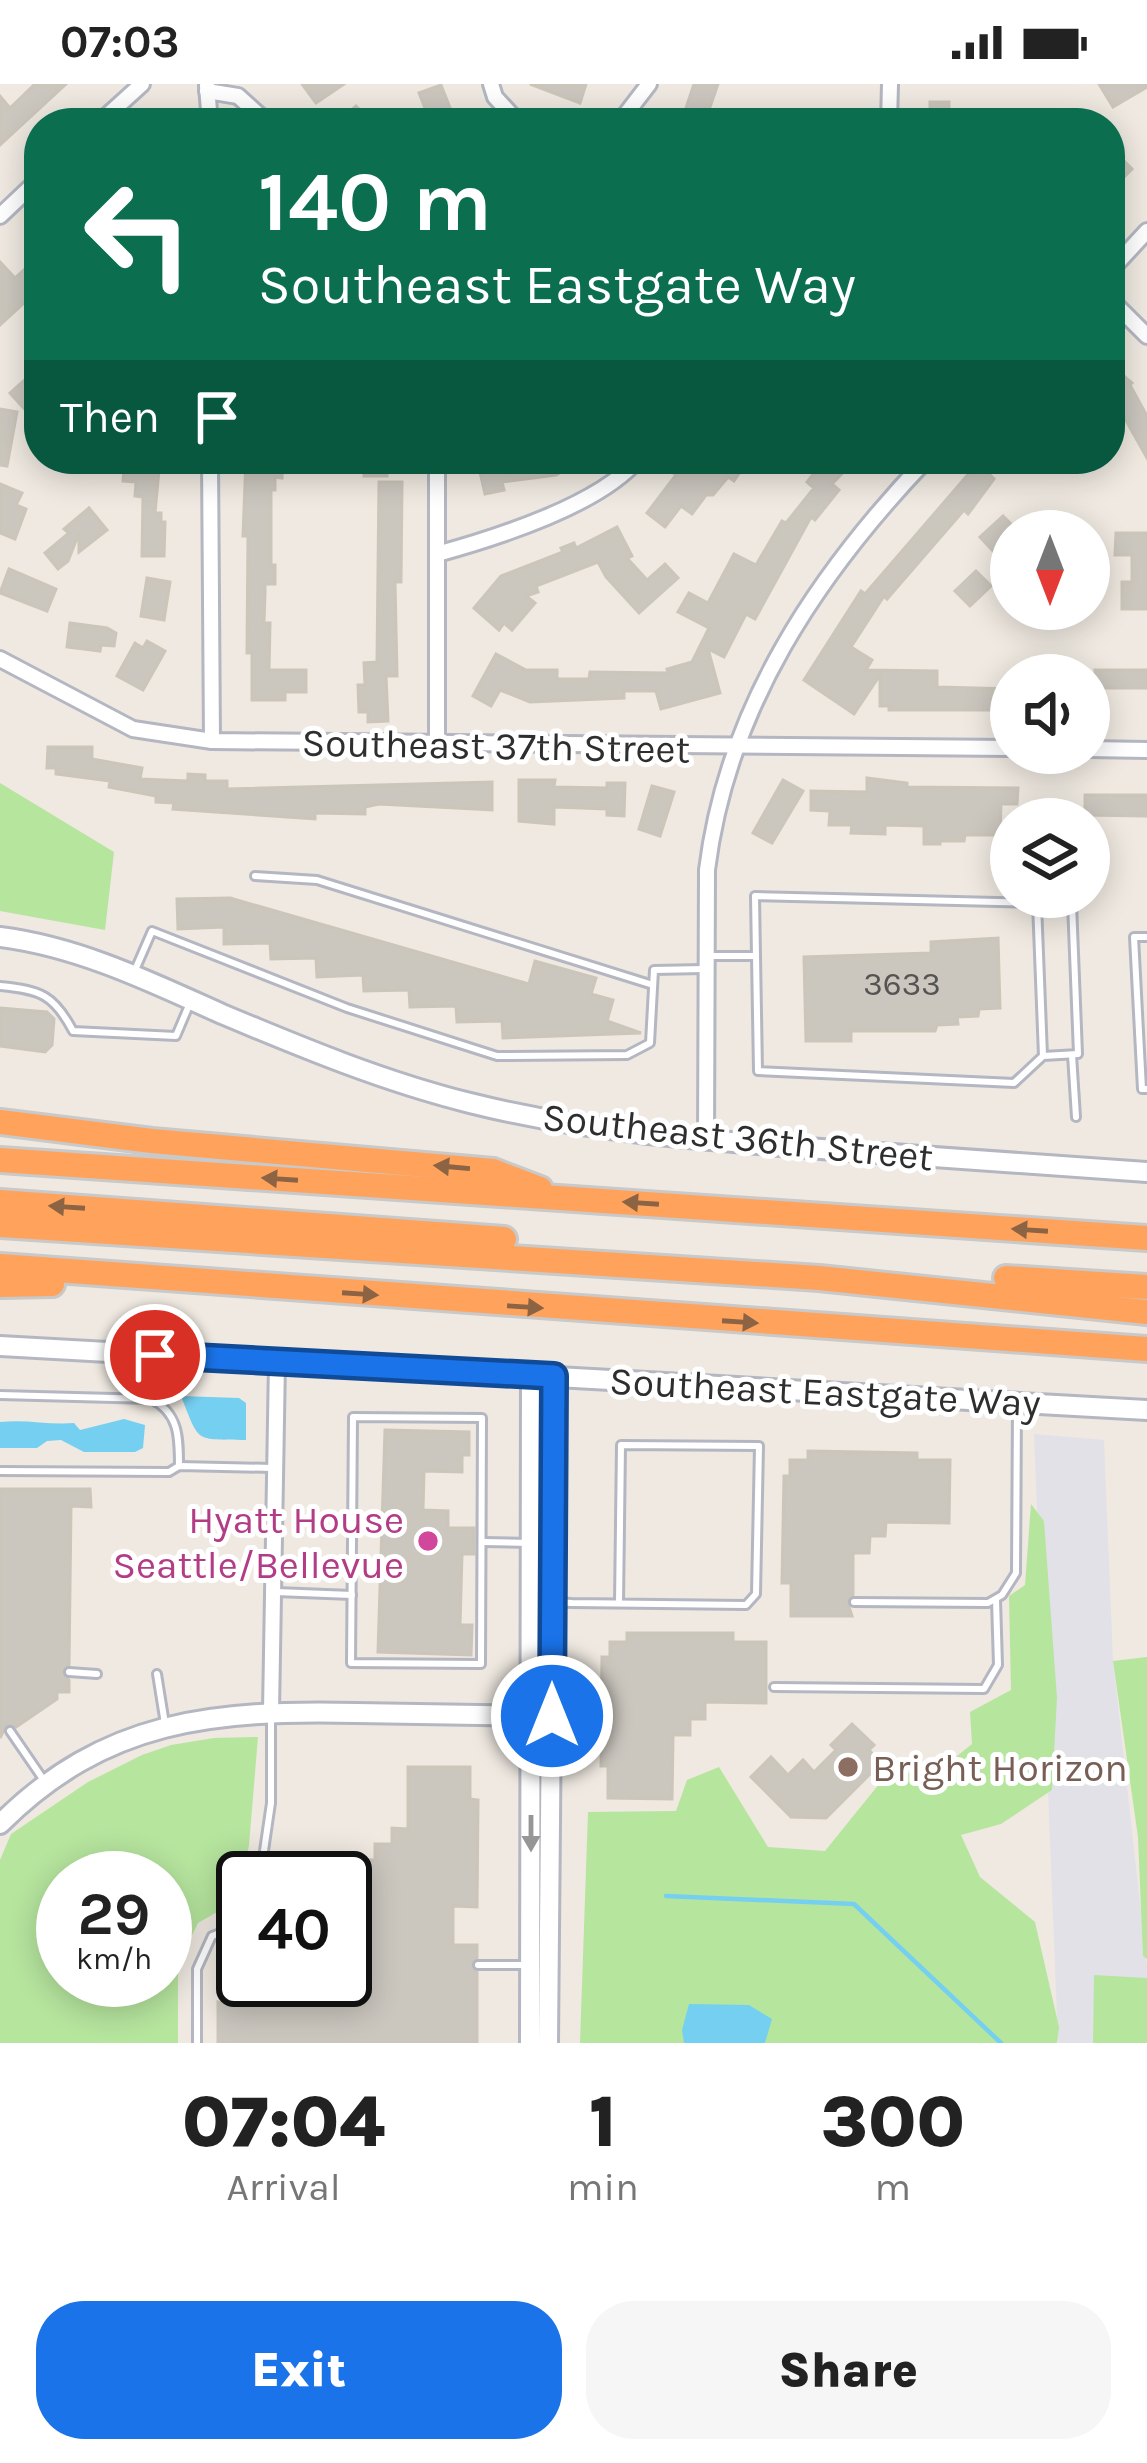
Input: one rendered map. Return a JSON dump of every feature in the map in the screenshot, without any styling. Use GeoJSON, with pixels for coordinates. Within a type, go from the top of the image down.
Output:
{"type":"FeatureCollection","features":[{"type":"Feature","properties":{"kind":"highway"},"geometry":{"type":"LineString","coordinates":[[0,1122],[152,1141],[493,1171],[564,1198]]}},
{"type":"Feature","properties":{"kind":"highway"},"geometry":{"type":"LineString","coordinates":[[2,1160],[1147,1238]]}},
{"type":"Feature","properties":{"kind":"highway"},"geometry":{"type":"LineString","coordinates":[[0,1202],[1147,1287]]}},
{"type":"Feature","properties":{"kind":"highway"},"geometry":{"type":"LineString","coordinates":[[0,1225],[819,1278],[1147,1312]]}},
{"type":"Feature","properties":{"kind":"highway"},"geometry":{"type":"LineString","coordinates":[[0,1266],[1147,1349]]}},
{"type":"Feature","properties":{"kind":"highway"},"geometry":{"type":"LineString","coordinates":[[0,1285],[209,1283]]}},
{"type":"Feature","properties":{"kind":"main road","name":"Southeast 36th Street"},"geometry":{"type":"LineString","coordinates":[[0,937],[82,956],[133,974],[296,1046],[467,1103],[551,1121],[706,1141],[1147,1172]]}},
{"type":"Feature","properties":{"kind":"main road","name":"Southeast Eastgate Way"},"geometry":{"type":"LineString","coordinates":[[0,1346],[1147,1410]]}},
{"type":"Feature","properties":{"kind":"main road"},"geometry":{"type":"LineString","coordinates":[[531,1374],[532,1543],[543,1601]]}},
{"type":"Feature","properties":{"kind":"main road"},"geometry":{"type":"LineString","coordinates":[[548,2043],[540,1965],[543,1601],[554,1376]]}},
{"type":"Feature","properties":{"kind":"main road"},"geometry":{"type":"LineString","coordinates":[[0,1824],[45,1782],[100,1749],[165,1725],[271,1711],[542,1716]]}},
{"type":"Feature","properties":{"kind":"main road"},"geometry":{"type":"LineString","coordinates":[[530,2043],[540,1965]]}},
{"type":"Feature","properties":{"kind":"street"},"geometry":{"type":"LineString","coordinates":[[116,108],[142,84]]}},
{"type":"Feature","properties":{"kind":"street"},"geometry":{"type":"LineString","coordinates":[[631,108],[649,84]]}},
{"type":"Feature","properties":{"kind":"street"},"geometry":{"type":"LineString","coordinates":[[207,87],[238,96],[251,108]]}},
{"type":"Feature","properties":{"kind":"street"},"geometry":{"type":"LineString","coordinates":[[0,216],[24,193]]}},
{"type":"Feature","properties":{"kind":"street"},"geometry":{"type":"LineString","coordinates":[[1125,255],[1147,231]]}},
{"type":"Feature","properties":{"kind":"street"},"geometry":{"type":"LineString","coordinates":[[1125,314],[1147,336]]}},
{"type":"Feature","properties":{"kind":"street"},"geometry":{"type":"LineString","coordinates":[[210,474],[212,742]]}},
{"type":"Feature","properties":{"kind":"street"},"geometry":{"type":"LineString","coordinates":[[437,474],[437,744]]}},
{"type":"Feature","properties":{"kind":"street"},"geometry":{"type":"LineString","coordinates":[[437,554],[477,543],[600,493],[621,474]]}},
{"type":"Feature","properties":{"kind":"street"},"geometry":{"type":"LineString","coordinates":[[706,1141],[710,842],[738,746],[779,650],[814,593],[843,552],[913,474]]}},
{"type":"Feature","properties":{"kind":"street","name":"Southeast 37th Street"},"geometry":{"type":"LineString","coordinates":[[0,659],[133,729],[212,742],[990,748]]}},
{"type":"Feature","properties":{"kind":"street"},"geometry":{"type":"LineString","coordinates":[[1110,749],[1147,750]]}},
{"type":"Feature","properties":{"kind":"street"},"geometry":{"type":"LineString","coordinates":[[271,1711],[277,1362]]}},
{"type":"Feature","properties":{"kind":"lane"},"geometry":{"type":"LineString","coordinates":[[255,876],[316,880],[653,985]]}},
{"type":"Feature","properties":{"kind":"lane"},"geometry":{"type":"LineString","coordinates":[[990,902],[755,896],[758,1071],[1014,1083],[1043,1056],[1078,1054],[1073,918]]}},
{"type":"Feature","properties":{"kind":"lane"},"geometry":{"type":"LineString","coordinates":[[1038,918],[1043,1056]]}},
{"type":"Feature","properties":{"kind":"lane"},"geometry":{"type":"LineString","coordinates":[[133,974],[152,931],[347,1008],[497,1056],[627,1055],[650,1043],[654,970],[756,956]]}},
{"type":"Feature","properties":{"kind":"lane"},"geometry":{"type":"LineString","coordinates":[[1147,937],[1134,937],[1142,1089],[1147,1089]]}},
{"type":"Feature","properties":{"kind":"lane"},"geometry":{"type":"LineString","coordinates":[[0,986],[26,988],[58,1004],[73,1030],[176,1036],[191,1000]]}},
{"type":"Feature","properties":{"kind":"lane"},"geometry":{"type":"LineString","coordinates":[[1072,1054],[1076,1117]]}},
{"type":"Feature","properties":{"kind":"lane"},"geometry":{"type":"LineString","coordinates":[[0,1395],[151,1399],[166,1408],[176,1423],[179,1466]]}},
{"type":"Feature","properties":{"kind":"lane"},"geometry":{"type":"LineString","coordinates":[[774,1687],[984,1689],[998,1665],[996,1600],[1016,1573],[1017,1400]]}},
{"type":"Feature","properties":{"kind":"lane"},"geometry":{"type":"LineString","coordinates":[[353,1418],[482,1418],[481,1664],[351,1663],[352,1594],[353,1418]]}},
{"type":"Feature","properties":{"kind":"lane"},"geometry":{"type":"LineString","coordinates":[[543,1601],[619,1603],[746,1605],[756,1594],[760,1446],[621,1445],[619,1603]]}},
{"type":"Feature","properties":{"kind":"lane"},"geometry":{"type":"LineString","coordinates":[[0,1472],[276,1468]]}},
{"type":"Feature","properties":{"kind":"lane"},"geometry":{"type":"LineString","coordinates":[[483,1542],[532,1543]]}},
{"type":"Feature","properties":{"kind":"lane"},"geometry":{"type":"LineString","coordinates":[[273,1592],[352,1594]]}},
{"type":"Feature","properties":{"kind":"lane"},"geometry":{"type":"LineString","coordinates":[[854,1602],[996,1600]]}},
{"type":"Feature","properties":{"kind":"lane"},"geometry":{"type":"LineString","coordinates":[[69,1672],[97,1674]]}},
{"type":"Feature","properties":{"kind":"lane"},"geometry":{"type":"LineString","coordinates":[[157,1674],[165,1725]]}},
{"type":"Feature","properties":{"kind":"lane"},"geometry":{"type":"LineString","coordinates":[[264,1851],[271,1803],[271,1711]]}},
{"type":"Feature","properties":{"kind":"lane"},"geometry":{"type":"LineString","coordinates":[[10,1731],[45,1782]]}},
{"type":"Feature","properties":{"kind":"lane"},"geometry":{"type":"LineString","coordinates":[[197,2043],[197,1970],[216,1934]]}},
{"type":"Feature","properties":{"kind":"lane"},"geometry":{"type":"LineString","coordinates":[[478,1965],[540,1965]]}},
{"type":"Feature","properties":{"kind":"shaded area"},"geometry":{"type":"Polygon","coordinates":[[[1034,1434],[1104,1440],[1113,1661],[1147,1966],[1147,2043],[1058,2043],[1034,1434]]]}},
{"type":"Feature","properties":{"kind":"green space"},"geometry":{"type":"Polygon","coordinates":[[[0,783],[114,852],[105,930],[0,911],[0,783]]]}},
{"type":"Feature","properties":{"kind":"green space"},"geometry":{"type":"Polygon","coordinates":[[[1031,1504],[1044,1521],[1057,1698],[1052,1790],[1001,1824],[961,1835],[980,1877],[1035,1922],[1059,2027],[1057,2043],[580,2043],[588,1812],[676,1811],[687,1780],[719,1767],[768,1847],[825,1851],[888,1773],[936,1773],[972,1744],[970,1712],[1011,1690],[1009,1596],[1025,1585],[1031,1504]]]}},
{"type":"Feature","properties":{"kind":"green space"},"geometry":{"type":"Polygon","coordinates":[[[1147,1657],[1147,1959],[1143,1956],[1138,1837],[1113,1661],[1147,1657]]]}},
{"type":"Feature","properties":{"kind":"green space"},"geometry":{"type":"Polygon","coordinates":[[[258,1737],[248,1851],[216,1851],[216,1913],[198,1923],[192,1935],[192,1851],[36,1851],[36,2007],[178,2007],[178,2043],[0,2043],[0,1860],[11,1834],[88,1782],[171,1745],[258,1737]]]}},
{"type":"Feature","properties":{"kind":"green space"},"geometry":{"type":"Polygon","coordinates":[[[1094,1975],[1147,1978],[1147,2043],[1093,2043],[1094,1975]]]}},
{"type":"Feature","properties":{"kind":"water"},"geometry":{"type":"Polygon","coordinates":[[[181,1396],[239,1398],[246,1403],[246,1440],[201,1436],[181,1396]]]}},
{"type":"Feature","properties":{"kind":"water"},"geometry":{"type":"Polygon","coordinates":[[[124,1419],[145,1425],[143,1448],[135,1452],[84,1452],[61,1440],[37,1448],[0,1448],[0,1422],[74,1423],[80,1430],[124,1419]]]}},
{"type":"Feature","properties":{"kind":"water"},"geometry":{"type":"Polygon","coordinates":[[[689,2004],[749,2005],[772,2019],[765,2043],[684,2043],[682,2030],[689,2004]]]}},
{"type":"Feature","properties":{"kind":"building"},"geometry":{"type":"Polygon","coordinates":[[[35,84],[66,84],[40,108],[24,108],[24,123],[0,145],[0,96],[10,108],[35,84]]]}},
{"type":"Feature","properties":{"kind":"building"},"geometry":{"type":"Polygon","coordinates":[[[302,84],[344,84],[316,103],[302,84]]]}},
{"type":"Feature","properties":{"kind":"building"},"geometry":{"type":"Polygon","coordinates":[[[530,84],[586,84],[580,103],[530,84]]]}},
{"type":"Feature","properties":{"kind":"building"},"geometry":{"type":"Polygon","coordinates":[[[694,84],[718,84],[710,108],[686,108],[694,84]]]}},
{"type":"Feature","properties":{"kind":"building"},"geometry":{"type":"Polygon","coordinates":[[[1099,84],[1147,84],[1147,87],[1113,107],[1099,84]]]}},
{"type":"Feature","properties":{"kind":"building"},"geometry":{"type":"Polygon","coordinates":[[[441,85],[450,108],[425,108],[419,93],[441,85]]]}},
{"type":"Feature","properties":{"kind":"building"},"geometry":{"type":"Polygon","coordinates":[[[930,102],[949,102],[949,108],[930,108],[930,102]]]}},
{"type":"Feature","properties":{"kind":"building"},"geometry":{"type":"Polygon","coordinates":[[[0,262],[15,278],[24,270],[24,303],[0,325],[0,262]]]}},
{"type":"Feature","properties":{"kind":"building"},"geometry":{"type":"Polygon","coordinates":[[[1125,377],[1147,416],[1147,458],[1125,419],[1125,377]]]}},
{"type":"Feature","properties":{"kind":"building"},"geometry":{"type":"Polygon","coordinates":[[[24,380],[24,408],[10,393],[24,380]]]}},
{"type":"Feature","properties":{"kind":"building"},"geometry":{"type":"Polygon","coordinates":[[[0,409],[17,412],[7,466],[0,465],[0,409]]]}},
{"type":"Feature","properties":{"kind":"building"},"geometry":{"type":"Polygon","coordinates":[[[124,474],[159,474],[155,513],[161,513],[161,522],[165,522],[164,556],[142,556],[143,497],[135,496],[136,482],[123,481],[124,474]]]}},
{"type":"Feature","properties":{"kind":"building"},"geometry":{"type":"Polygon","coordinates":[[[245,474],[282,474],[282,478],[275,477],[275,490],[271,490],[275,584],[265,584],[264,623],[270,623],[269,670],[306,670],[306,692],[285,692],[285,700],[252,700],[252,653],[247,653],[248,536],[243,536],[245,474]]]}},
{"type":"Feature","properties":{"kind":"building"},"geometry":{"type":"Polygon","coordinates":[[[480,474],[558,474],[502,482],[504,490],[485,494],[480,474]]]}},
{"type":"Feature","properties":{"kind":"building"},"geometry":{"type":"Polygon","coordinates":[[[739,474],[734,481],[728,477],[713,495],[706,495],[692,514],[681,506],[665,527],[647,513],[676,475],[739,474]]]}},
{"type":"Feature","properties":{"kind":"building"},"geometry":{"type":"Polygon","coordinates":[[[813,474],[842,474],[832,484],[839,490],[815,520],[811,517],[755,619],[746,614],[724,657],[708,649],[720,693],[661,709],[656,691],[624,691],[624,698],[530,702],[500,690],[491,706],[473,696],[496,654],[526,670],[557,670],[557,679],[589,679],[590,672],[668,673],[667,669],[692,662],[709,628],[678,612],[689,593],[708,603],[734,554],[756,565],[782,521],[786,523],[814,488],[807,482],[813,474]]]}},
{"type":"Feature","properties":{"kind":"building"},"geometry":{"type":"Polygon","coordinates":[[[969,474],[989,474],[994,479],[968,514],[964,510],[887,599],[884,596],[851,647],[872,660],[866,670],[937,671],[937,687],[990,688],[990,710],[889,710],[889,706],[880,706],[880,675],[854,714],[804,680],[861,591],[865,594],[969,474]]]}},
{"type":"Feature","properties":{"kind":"building"},"geometry":{"type":"Polygon","coordinates":[[[379,482],[402,482],[401,582],[395,582],[397,676],[386,676],[388,721],[368,722],[368,712],[359,712],[358,685],[365,685],[364,663],[377,662],[379,482]]]}},
{"type":"Feature","properties":{"kind":"building"},"geometry":{"type":"Polygon","coordinates":[[[0,484],[22,493],[16,505],[26,509],[15,539],[0,533],[0,484]]]}},
{"type":"Feature","properties":{"kind":"building"},"geometry":{"type":"Polygon","coordinates":[[[89,508],[107,530],[79,552],[79,533],[68,561],[58,569],[45,553],[89,508]]]}},
{"type":"Feature","properties":{"kind":"building"},"geometry":{"type":"Polygon","coordinates":[[[617,527],[632,556],[627,558],[647,580],[665,564],[678,578],[639,613],[598,562],[536,586],[538,592],[526,596],[535,603],[512,630],[504,623],[499,630],[474,608],[501,576],[617,527]]]}},
{"type":"Feature","properties":{"kind":"building"},"geometry":{"type":"Polygon","coordinates":[[[990,528],[990,548],[980,537],[990,528]]]}},
{"type":"Feature","properties":{"kind":"building"},"geometry":{"type":"Polygon","coordinates":[[[1116,533],[1147,533],[1147,609],[1122,609],[1122,582],[1132,582],[1132,555],[1115,555],[1116,533]]]}},
{"type":"Feature","properties":{"kind":"building"},"geometry":{"type":"Polygon","coordinates":[[[9,569],[56,589],[47,611],[0,593],[9,569]]]}},
{"type":"Feature","properties":{"kind":"building"},"geometry":{"type":"Polygon","coordinates":[[[976,571],[990,585],[970,606],[955,591],[976,571]]]}},
{"type":"Feature","properties":{"kind":"building"},"geometry":{"type":"Polygon","coordinates":[[[147,578],[170,582],[164,620],[141,616],[147,578]]]}},
{"type":"Feature","properties":{"kind":"building"},"geometry":{"type":"Polygon","coordinates":[[[70,623],[107,628],[116,633],[114,646],[101,645],[100,651],[67,647],[70,623]]]}},
{"type":"Feature","properties":{"kind":"building"},"geometry":{"type":"Polygon","coordinates":[[[147,641],[165,651],[143,690],[117,676],[135,643],[143,648],[147,641]]]}},
{"type":"Feature","properties":{"kind":"building"},"geometry":{"type":"Polygon","coordinates":[[[1110,670],[1147,670],[1147,688],[1110,688],[1110,670]]]}},
{"type":"Feature","properties":{"kind":"building"},"geometry":{"type":"Polygon","coordinates":[[[48,747],[92,747],[92,759],[142,768],[140,779],[188,781],[188,774],[205,775],[205,781],[227,781],[227,789],[492,782],[492,810],[379,804],[365,807],[365,814],[315,813],[315,819],[173,809],[174,803],[156,802],[156,796],[109,787],[110,781],[56,774],[56,768],[47,768],[48,747]]]}},
{"type":"Feature","properties":{"kind":"building"},"geometry":{"type":"Polygon","coordinates":[[[867,778],[907,783],[907,787],[1018,788],[1017,798],[990,798],[990,835],[965,835],[964,841],[940,844],[924,844],[924,826],[885,825],[885,834],[851,833],[852,825],[829,825],[830,811],[811,810],[811,791],[867,792],[867,778]]]}},
{"type":"Feature","properties":{"kind":"building"},"geometry":{"type":"Polygon","coordinates":[[[519,780],[555,780],[554,787],[607,788],[607,783],[625,783],[624,816],[607,815],[607,809],[554,807],[554,824],[519,821],[519,780]]]}},
{"type":"Feature","properties":{"kind":"building"},"geometry":{"type":"Polygon","coordinates":[[[783,780],[803,791],[772,843],[753,833],[783,780]]]}},
{"type":"Feature","properties":{"kind":"building"},"geometry":{"type":"Polygon","coordinates":[[[652,786],[674,792],[660,836],[639,829],[652,786]]]}},
{"type":"Feature","properties":{"kind":"building"},"geometry":{"type":"Polygon","coordinates":[[[1147,795],[1147,816],[1110,815],[1110,798],[1085,798],[1147,795]]]}},
{"type":"Feature","properties":{"kind":"building"},"geometry":{"type":"Polygon","coordinates":[[[230,898],[529,984],[535,961],[596,978],[591,994],[613,1000],[607,1021],[641,1033],[503,1038],[502,1021],[457,1022],[456,1006],[410,1007],[409,990],[364,991],[363,975],[317,977],[316,958],[271,959],[270,943],[224,944],[224,927],[178,929],[177,899],[230,898]]]}},
{"type":"Feature","properties":{"kind":"building"},"geometry":{"type":"Polygon","coordinates":[[[998,938],[1000,1008],[979,1009],[978,1016],[957,1017],[958,1024],[937,1025],[935,1031],[851,1031],[851,1041],[806,1041],[804,957],[931,953],[931,942],[998,938]]]}},
{"type":"Feature","properties":{"kind":"building"},"geometry":{"type":"Polygon","coordinates":[[[0,1008],[47,1012],[54,1019],[52,1045],[45,1052],[0,1046],[0,1008]]]}},
{"type":"Feature","properties":{"kind":"building","name":"Hyatt House Seattle/Bellevue"},"geometry":{"type":"Polygon","coordinates":[[[385,1430],[469,1432],[469,1455],[462,1455],[462,1472],[424,1471],[423,1510],[448,1511],[448,1528],[474,1528],[474,1554],[462,1554],[460,1625],[472,1625],[471,1655],[378,1652],[385,1430]]]}},
{"type":"Feature","properties":{"kind":"building"},"geometry":{"type":"Polygon","coordinates":[[[808,1451],[917,1453],[917,1460],[950,1460],[949,1523],[886,1522],[885,1536],[870,1536],[869,1553],[853,1553],[853,1595],[847,1601],[852,1616],[791,1616],[791,1583],[782,1583],[784,1476],[790,1476],[790,1460],[808,1460],[808,1451]]]}},
{"type":"Feature","properties":{"kind":"building"},"geometry":{"type":"Polygon","coordinates":[[[0,1489],[90,1489],[91,1507],[71,1506],[69,1665],[62,1673],[69,1680],[69,1692],[57,1692],[57,1699],[16,1727],[7,1724],[0,1738],[0,1489]]]}},
{"type":"Feature","properties":{"kind":"building"},"geometry":{"type":"Polygon","coordinates":[[[627,1633],[733,1633],[733,1642],[766,1642],[766,1703],[705,1702],[705,1719],[690,1719],[690,1735],[673,1735],[672,1799],[608,1798],[608,1766],[601,1766],[602,1657],[610,1657],[610,1642],[627,1642],[627,1633]]]}},
{"type":"Feature","properties":{"kind":"building","name":"Bright Horizon"},"geometry":{"type":"Polygon","coordinates":[[[852,1724],[874,1745],[869,1750],[881,1763],[826,1818],[791,1817],[751,1777],[771,1757],[788,1775],[803,1760],[814,1772],[852,1724]]]}},
{"type":"Feature","properties":{"kind":"building"},"geometry":{"type":"Polygon","coordinates":[[[408,1767],[470,1767],[470,1799],[478,1800],[477,1907],[453,1906],[453,1945],[477,1945],[477,1958],[471,1964],[477,1972],[477,2043],[218,2043],[218,2007],[372,2007],[375,1844],[392,1844],[392,1828],[408,1829],[408,1767]]]}},
{"type":"Feature","properties":{"kind":"waterway"},"geometry":{"type":"LineString","coordinates":[[666,1896],[854,1904],[1001,2043]]}},
{"type":"Feature","properties":{"kind":"place","name":"Hyatt House Seattle/Bellevue"},"geometry":{"type":"Point","coordinates":[428,1541]}},
{"type":"Feature","properties":{"kind":"place","name":"Bright Horizon"},"geometry":{"type":"Point","coordinates":[848,1767]}},
{"type":"Feature","properties":{"kind":"route"},"geometry":{"type":"LineString","coordinates":[[155,1355],[554,1376],[552,1716]]}}]}
